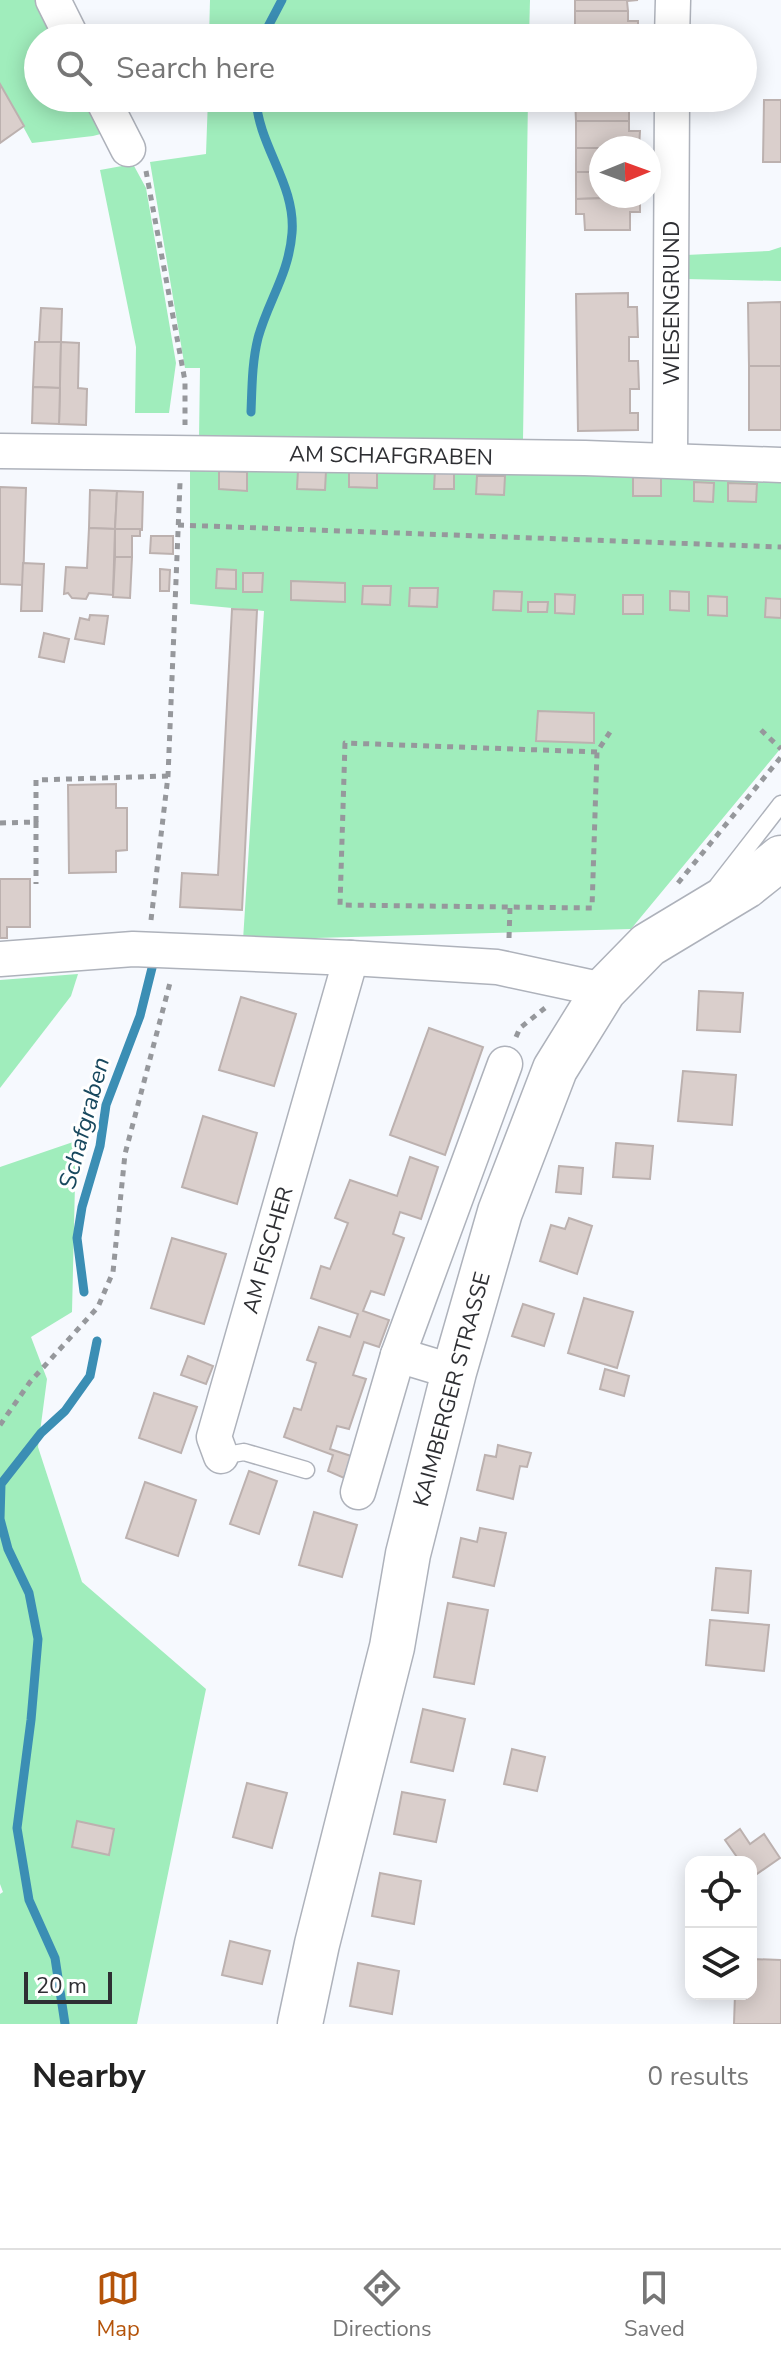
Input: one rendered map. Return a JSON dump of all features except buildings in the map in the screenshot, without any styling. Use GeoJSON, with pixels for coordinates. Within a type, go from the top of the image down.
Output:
{"type":"FeatureCollection","features":[{"type":"Feature","properties":{"kind":"main road","name":"KAIMBERGER STRASSE"},"geometry":{"type":"LineString","coordinates":[[300,2024],[317,1944],[392,1647],[408,1554],[454,1372],[500,1212],[584,986],[648,945],[685,902],[746,886],[781,858]]}},
{"type":"Feature","properties":{"kind":"street"},"geometry":{"type":"LineString","coordinates":[[53,0],[65,24]]}},
{"type":"Feature","properties":{"kind":"street"},"geometry":{"type":"LineString","coordinates":[[672,24],[673,0]]}},
{"type":"Feature","properties":{"kind":"street"},"geometry":{"type":"LineString","coordinates":[[109,112],[128,149]]}},
{"type":"Feature","properties":{"kind":"street","name":"WIESENGRUND"},"geometry":{"type":"LineString","coordinates":[[670,459],[672,112]]}},
{"type":"Feature","properties":{"kind":"street","name":"AM SCHAFGRABEN"},"geometry":{"type":"LineString","coordinates":[[0,451],[670,459],[781,465]]}},
{"type":"Feature","properties":{"kind":"street"},"geometry":{"type":"LineString","coordinates":[[0,959],[164,950],[351,958],[497,967],[584,986]]}},
{"type":"Feature","properties":{"kind":"street","name":"AM FISCHER"},"geometry":{"type":"LineString","coordinates":[[221,1456],[214,1437],[351,958]]}},
{"type":"Feature","properties":{"kind":"street"},"geometry":{"type":"LineString","coordinates":[[358,1492],[398,1355],[505,1064]]}},
{"type":"Feature","properties":{"kind":"street"},"geometry":{"type":"LineString","coordinates":[[398,1355],[454,1372]]}},
{"type":"Feature","properties":{"kind":"lane"},"geometry":{"type":"LineString","coordinates":[[685,902],[781,804]]}},
{"type":"Feature","properties":{"kind":"lane","name":"AM FISCHER"},"geometry":{"type":"LineString","coordinates":[[221,1456],[244,1452],[306,1470]]}},
{"type":"Feature","properties":{"kind":"path"},"geometry":{"type":"LineString","coordinates":[[0,1425],[30,1382],[98,1307],[113,1272],[125,1154],[164,950],[168,776],[185,381],[146,166],[128,149]]}},
{"type":"Feature","properties":{"kind":"path"},"geometry":{"type":"LineString","coordinates":[[178,525],[781,547]]}},
{"type":"Feature","properties":{"kind":"path"},"geometry":{"type":"LineString","coordinates":[[597,752],[345,743],[340,905],[592,908],[597,752],[612,729]]}},
{"type":"Feature","properties":{"kind":"path"},"geometry":{"type":"LineString","coordinates":[[761,730],[781,749]]}},
{"type":"Feature","properties":{"kind":"path"},"geometry":{"type":"LineString","coordinates":[[685,902],[781,757]]}},
{"type":"Feature","properties":{"kind":"path"},"geometry":{"type":"LineString","coordinates":[[36,884],[36,780],[168,776]]}},
{"type":"Feature","properties":{"kind":"path"},"geometry":{"type":"LineString","coordinates":[[0,823],[36,822]]}},
{"type":"Feature","properties":{"kind":"path"},"geometry":{"type":"LineString","coordinates":[[505,1064],[520,1028],[543,1010],[584,986]]}},
{"type":"Feature","properties":{"kind":"green space"},"geometry":{"type":"Polygon","coordinates":[[[0,0],[45,0],[56,24],[24,24],[24,112],[102,112],[112,131],[32,143],[0,84],[0,0]]]}},
{"type":"Feature","properties":{"kind":"green space"},"geometry":{"type":"Polygon","coordinates":[[[210,0],[530,0],[529,24],[209,24],[210,0]]]}},
{"type":"Feature","properties":{"kind":"green space"},"geometry":{"type":"Polygon","coordinates":[[[208,112],[528,112],[523,440],[199,439],[200,368],[185,368],[150,162],[206,154],[208,112]]]}},
{"type":"Feature","properties":{"kind":"green space"},"geometry":{"type":"Polygon","coordinates":[[[133,164],[146,188],[176,363],[169,413],[135,413],[136,347],[100,170],[133,164]]]}},
{"type":"Feature","properties":{"kind":"green space"},"geometry":{"type":"Polygon","coordinates":[[[781,247],[781,281],[686,279],[686,255],[769,251],[781,247]]]}},
{"type":"Feature","properties":{"kind":"green space"},"geometry":{"type":"Polygon","coordinates":[[[190,461],[781,482],[781,748],[631,929],[243,940],[264,611],[190,604],[190,461]]]}},
{"type":"Feature","properties":{"kind":"green space"},"geometry":{"type":"Polygon","coordinates":[[[78,974],[71,996],[0,1088],[0,980],[78,974]]]}},
{"type":"Feature","properties":{"kind":"green space"},"geometry":{"type":"Polygon","coordinates":[[[76,1141],[72,1312],[31,1337],[47,1379],[38,1447],[82,1582],[206,1689],[137,2024],[0,2024],[0,1894],[3,1892],[0,1884],[0,1167],[76,1141]]]}},
{"type":"Feature","properties":{"kind":"waterway","name":"Schafgraben"},"geometry":{"type":"LineString","coordinates":[[269,24],[282,0]]}},
{"type":"Feature","properties":{"kind":"waterway","name":"Schafgraben"},"geometry":{"type":"LineString","coordinates":[[251,412],[253,365],[258,338],[287,262],[292,233],[288,198],[258,112]]}},
{"type":"Feature","properties":{"kind":"waterway","name":"Schafgraben"},"geometry":{"type":"LineString","coordinates":[[84,1292],[77,1238],[82,1207],[100,1146],[106,1105],[140,1016],[152,968]]}},
{"type":"Feature","properties":{"kind":"waterway","name":"Schafgraben"},"geometry":{"type":"LineString","coordinates":[[65,2024],[55,1958],[29,1900],[17,1828],[38,1639],[29,1593],[8,1549],[0,1519],[1,1484],[41,1433],[65,1411],[90,1376],[97,1341]]}}]}
